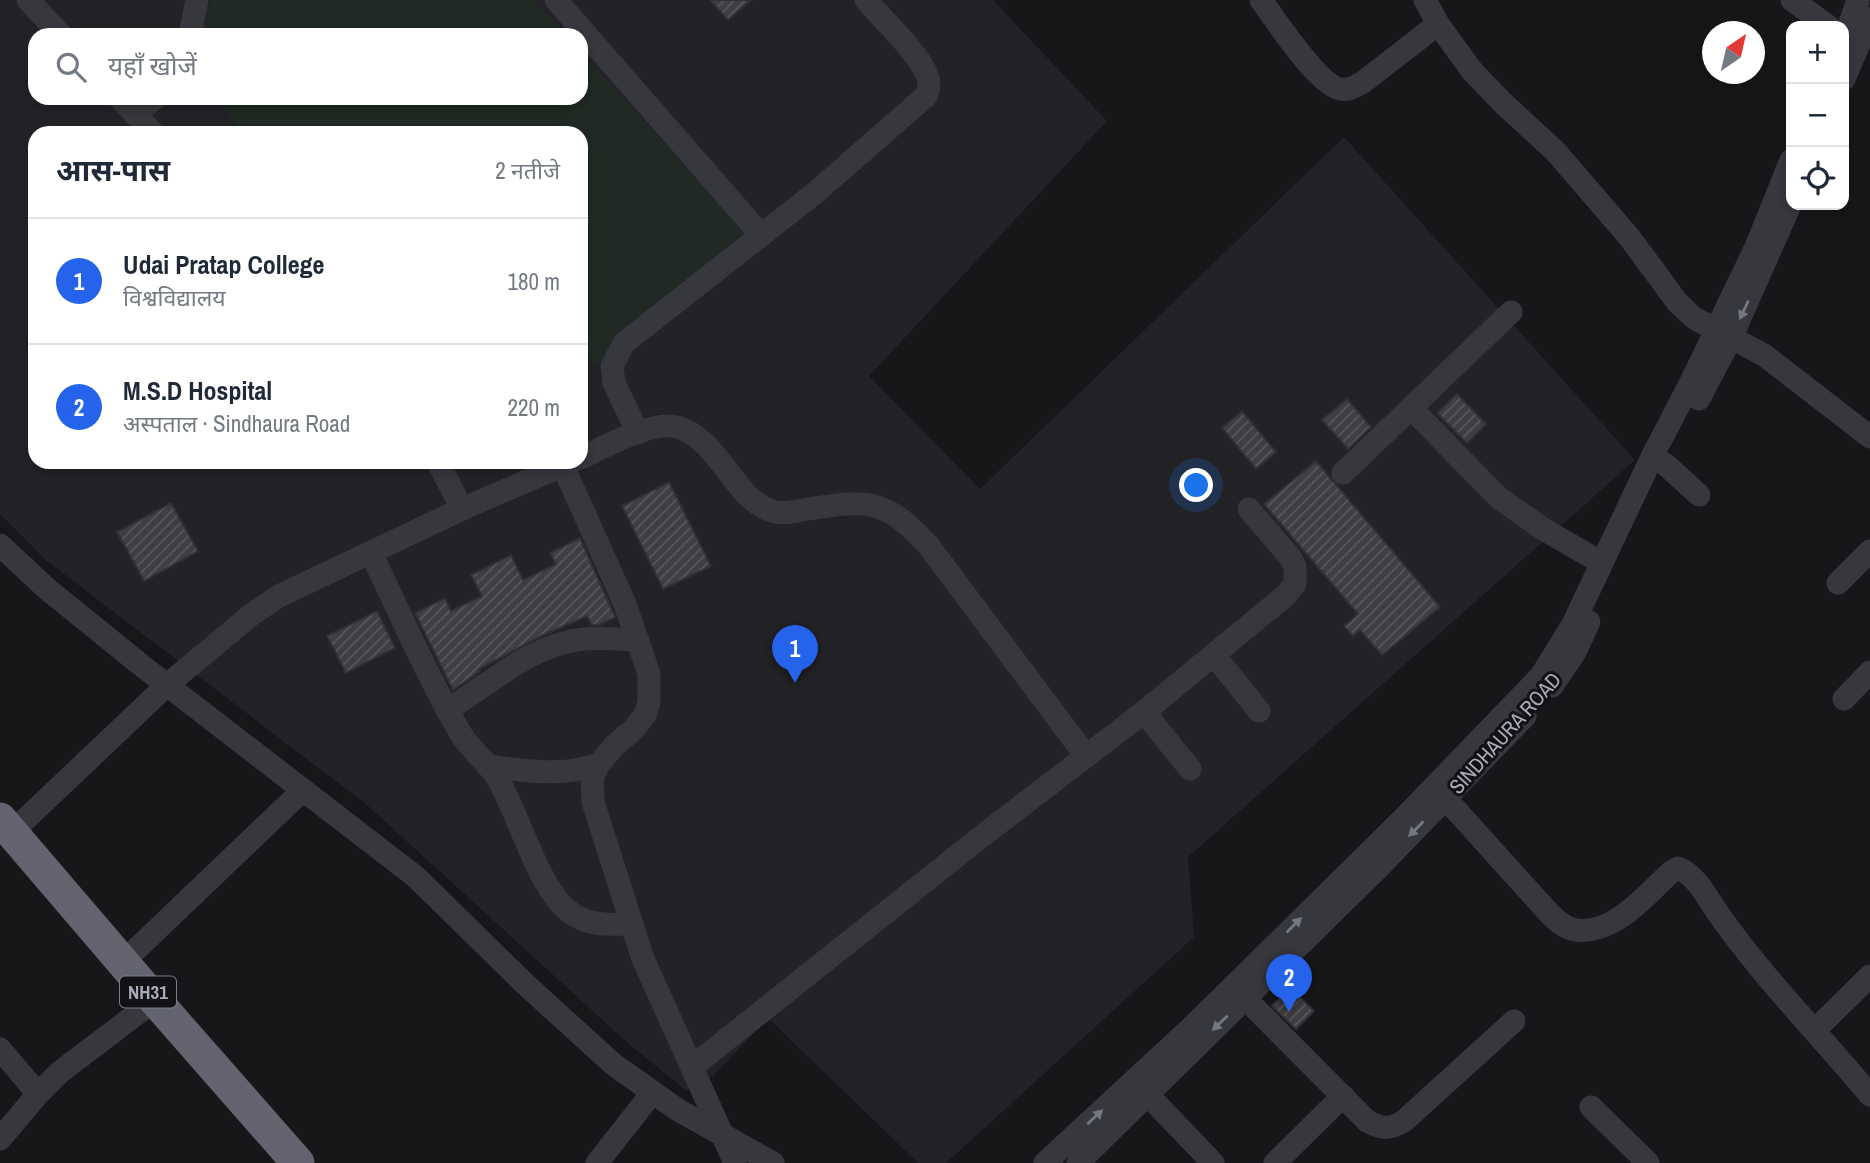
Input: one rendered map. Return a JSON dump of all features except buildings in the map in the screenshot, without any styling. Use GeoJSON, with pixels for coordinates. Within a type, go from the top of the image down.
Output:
{"type":"FeatureCollection","features":[{"type":"Feature","properties":{"kind":"highway","name":"NH31"},"geometry":{"type":"LineString","coordinates":[[4,832],[122,962],[148,1005],[298,1163]]}},
{"type":"Feature","properties":{"kind":"highway","name":"NH31"},"geometry":{"type":"LineString","coordinates":[[4,832],[277,1163]]}},
{"type":"Feature","properties":{"kind":"street"},"geometry":{"type":"LineString","coordinates":[[28,0],[54,28]]}},
{"type":"Feature","properties":{"kind":"street"},"geometry":{"type":"LineString","coordinates":[[191,28],[197,0]]}},
{"type":"Feature","properties":{"kind":"street"},"geometry":{"type":"LineString","coordinates":[[556,0],[581,28]]}},
{"type":"Feature","properties":{"kind":"street"},"geometry":{"type":"LineString","coordinates":[[638,433],[614,383],[612,366],[624,343],[815,193],[926,96],[930,88],[928,75],[866,0]]}},
{"type":"Feature","properties":{"kind":"street"},"geometry":{"type":"LineString","coordinates":[[1261,0],[1311,67],[1328,84],[1339,89],[1349,89],[1362,83],[1438,24]]}},
{"type":"Feature","properties":{"kind":"street"},"geometry":{"type":"LineString","coordinates":[[1425,0],[1438,24],[1473,72],[1556,152],[1614,219],[1676,302],[1694,318],[1764,355],[1870,437]]}},
{"type":"Feature","properties":{"kind":"street"},"geometry":{"type":"LineString","coordinates":[[1792,0],[1821,21]]}},
{"type":"Feature","properties":{"kind":"street"},"geometry":{"type":"LineString","coordinates":[[1849,24],[1858,0]]}},
{"type":"Feature","properties":{"kind":"street"},"geometry":{"type":"LineString","coordinates":[[1849,67],[1870,18]]}},
{"type":"Feature","properties":{"kind":"street"},"geometry":{"type":"LineString","coordinates":[[588,37],[761,234]]}},
{"type":"Feature","properties":{"kind":"street"},"geometry":{"type":"LineString","coordinates":[[128,106],[147,126]]}},
{"type":"Feature","properties":{"kind":"street"},"geometry":{"type":"LineString","coordinates":[[1045,1163],[1202,1017],[1403,819],[1541,676],[1573,624],[1602,563],[1723,334],[1786,172]]}},
{"type":"Feature","properties":{"kind":"street","name":"SINDHAURA ROAD"},"geometry":{"type":"LineString","coordinates":[[1078,1163],[1446,799],[1549,690],[1575,652],[1665,464],[1723,334],[1787,210]]}},
{"type":"Feature","properties":{"kind":"street"},"geometry":{"type":"LineString","coordinates":[[1343,473],[1511,313]]}},
{"type":"Feature","properties":{"kind":"street"},"geometry":{"type":"LineString","coordinates":[[1411,408],[1507,504],[1553,536],[1602,563]]}},
{"type":"Feature","properties":{"kind":"street"},"geometry":{"type":"LineString","coordinates":[[588,455],[638,433],[658,427],[675,426],[692,433],[705,444],[750,498],[769,511],[782,513],[865,502],[887,509],[906,522],[928,545],[1086,756]]}},
{"type":"Feature","properties":{"kind":"street"},"geometry":{"type":"LineString","coordinates":[[1665,464],[1699,495]]}},
{"type":"Feature","properties":{"kind":"street"},"geometry":{"type":"LineString","coordinates":[[442,469],[462,509]]}},
{"type":"Feature","properties":{"kind":"street"},"geometry":{"type":"LineString","coordinates":[[4,832],[167,685],[251,615],[279,596],[462,509],[556,469]]}},
{"type":"Feature","properties":{"kind":"street"},"geometry":{"type":"LineString","coordinates":[[575,469],[649,674],[649,702],[645,715],[599,764],[592,778],[593,802],[643,959],[735,1163]]}},
{"type":"Feature","properties":{"kind":"street"},"geometry":{"type":"LineString","coordinates":[[692,1067],[971,844],[1144,712],[1273,607],[1295,583],[1295,566],[1249,509]]}},
{"type":"Feature","properties":{"kind":"street"},"geometry":{"type":"LineString","coordinates":[[0,545],[46,588],[167,685],[416,877],[524,983],[613,1064],[652,1093],[773,1163]]}},
{"type":"Feature","properties":{"kind":"street"},"geometry":{"type":"LineString","coordinates":[[1838,583],[1870,551]]}},
{"type":"Feature","properties":{"kind":"street"},"geometry":{"type":"LineString","coordinates":[[371,553],[447,710],[463,738],[497,778],[545,879],[562,906],[592,924],[632,924]]}},
{"type":"Feature","properties":{"kind":"street"},"geometry":{"type":"LineString","coordinates":[[447,710],[512,666],[561,643],[597,638],[638,640]]}},
{"type":"Feature","properties":{"kind":"street"},"geometry":{"type":"LineString","coordinates":[[1214,655],[1259,711]]}},
{"type":"Feature","properties":{"kind":"street"},"geometry":{"type":"LineString","coordinates":[[1844,699],[1870,673]]}},
{"type":"Feature","properties":{"kind":"street"},"geometry":{"type":"LineString","coordinates":[[1144,712],[1190,769]]}},
{"type":"Feature","properties":{"kind":"street"},"geometry":{"type":"LineString","coordinates":[[488,766],[566,772],[599,764]]}},
{"type":"Feature","properties":{"kind":"street"},"geometry":{"type":"LineString","coordinates":[[122,962],[303,790]]}},
{"type":"Feature","properties":{"kind":"street"},"geometry":{"type":"LineString","coordinates":[[1446,799],[1549,913],[1560,923],[1576,930],[1614,922],[1671,872],[1678,868],[1688,872],[1732,934],[1870,1095]]}},
{"type":"Feature","properties":{"kind":"street"},"geometry":{"type":"LineString","coordinates":[[1815,1030],[1870,976]]}},
{"type":"Feature","properties":{"kind":"street"},"geometry":{"type":"LineString","coordinates":[[1245,998],[1367,1121],[1381,1129],[1393,1128],[1404,1121],[1514,1021]]}},
{"type":"Feature","properties":{"kind":"street"},"geometry":{"type":"LineString","coordinates":[[0,1139],[37,1094],[60,1072],[148,1005]]}},
{"type":"Feature","properties":{"kind":"street"},"geometry":{"type":"LineString","coordinates":[[0,1049],[37,1094]]}},
{"type":"Feature","properties":{"kind":"street"},"geometry":{"type":"LineString","coordinates":[[597,1163],[652,1093]]}},
{"type":"Feature","properties":{"kind":"street"},"geometry":{"type":"LineString","coordinates":[[1147,1094],[1213,1163]]}},
{"type":"Feature","properties":{"kind":"street"},"geometry":{"type":"LineString","coordinates":[[1275,1163],[1343,1096]]}},
{"type":"Feature","properties":{"kind":"street"},"geometry":{"type":"LineString","coordinates":[[1591,1107],[1648,1163]]}},
{"type":"Feature","properties":{"kind":"shaded area"},"geometry":{"type":"Polygon","coordinates":[[[0,0],[993,0],[1107,121],[869,376],[980,489],[1344,137],[1635,460],[1188,857],[1194,937],[946,1163],[918,1163],[768,1018],[714,1075],[687,1091],[631,1046],[367,805],[47,561],[0,514],[0,0]]]}},
{"type":"Feature","properties":{"kind":"shaded area"},"geometry":{"type":"Polygon","coordinates":[[[212,0],[533,0],[559,28],[203,28],[212,0]]]}},
{"type":"Feature","properties":{"kind":"shaded area"},"geometry":{"type":"Polygon","coordinates":[[[588,60],[754,241],[631,349],[588,367],[588,126],[236,126],[222,105],[588,105],[588,60]]]}},
{"type":"Feature","properties":{"kind":"place","name":"Udai Pratap College"},"geometry":{"type":"Point","coordinates":[795,683]}},
{"type":"Feature","properties":{"kind":"place","name":"M.S.D Hospital"},"geometry":{"type":"Point","coordinates":[1289,1012]}}]}
